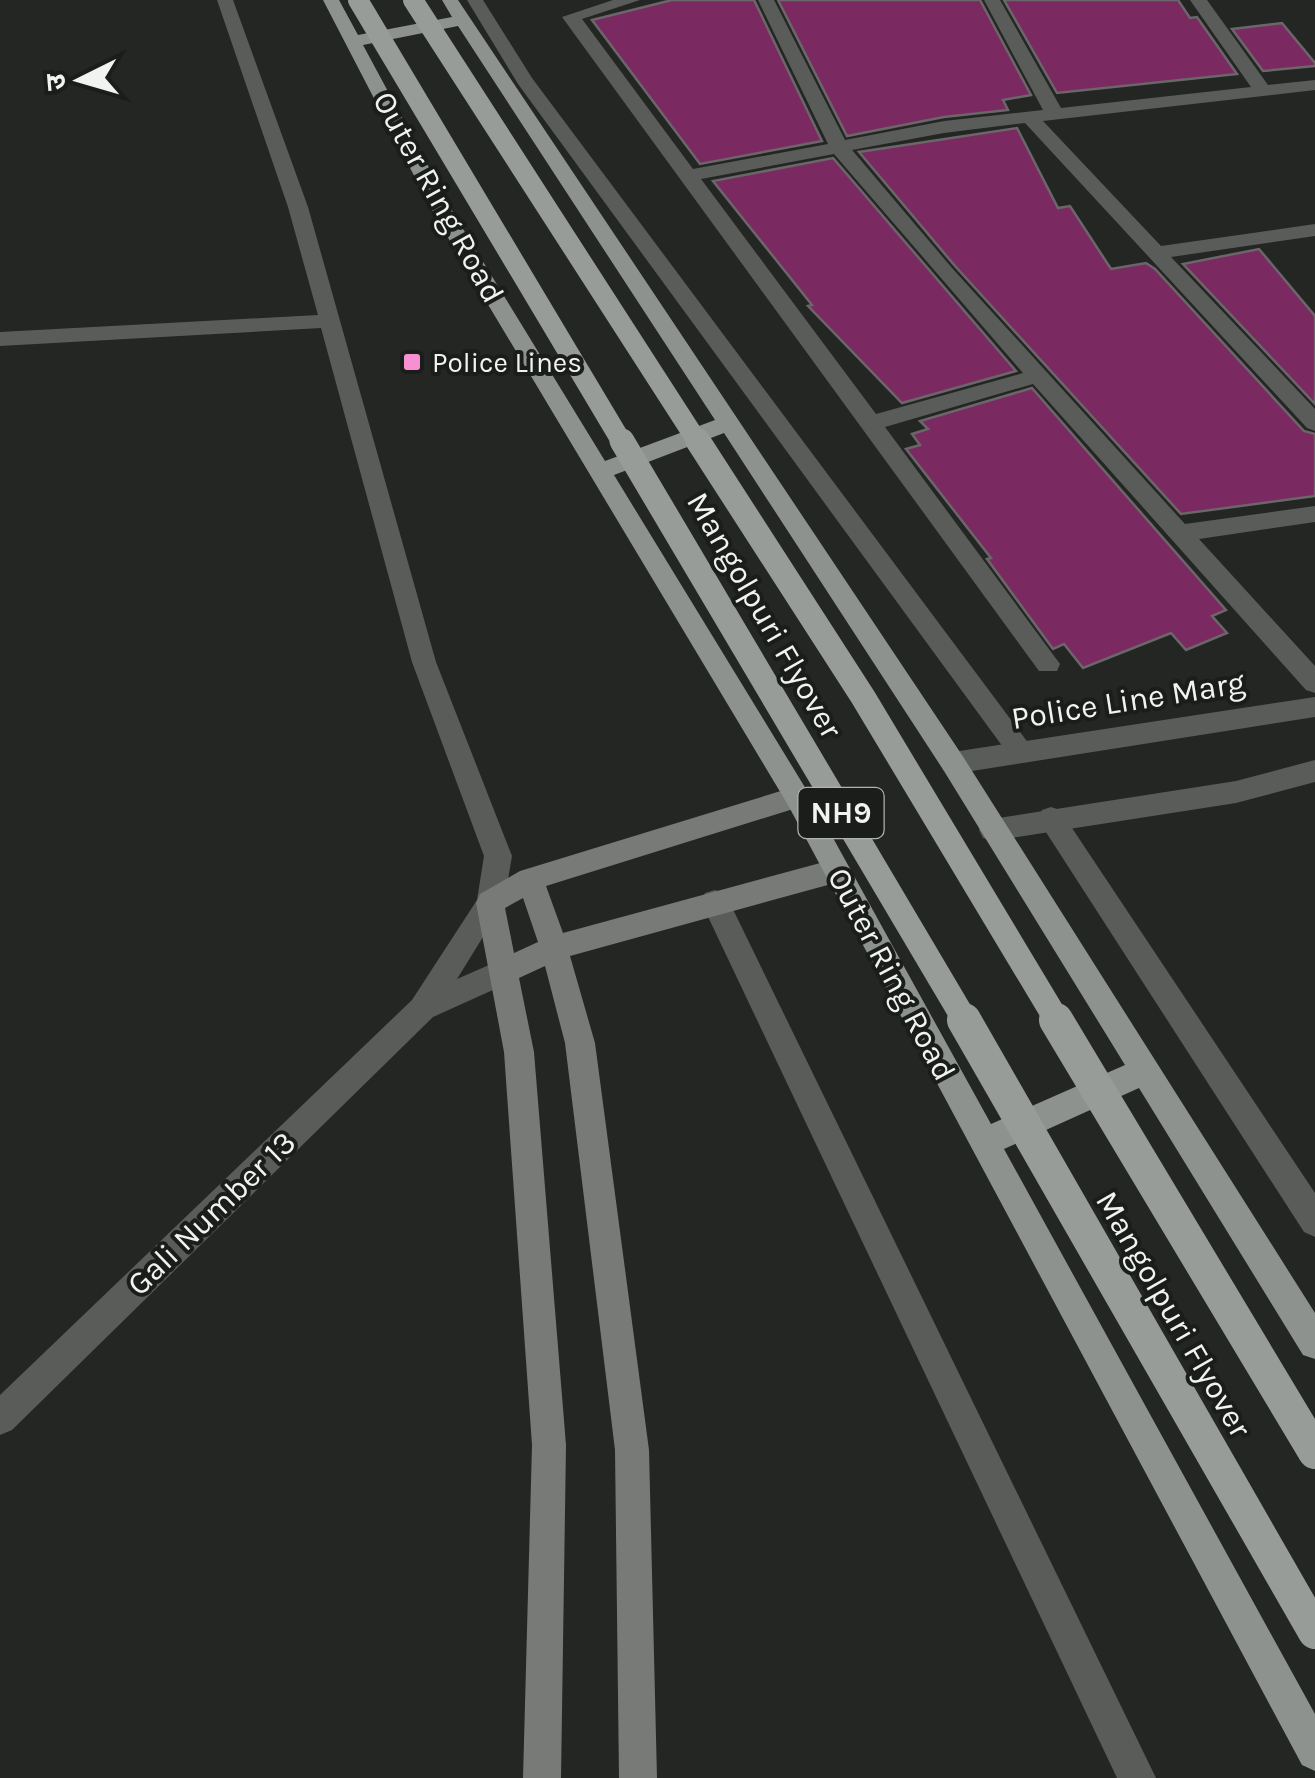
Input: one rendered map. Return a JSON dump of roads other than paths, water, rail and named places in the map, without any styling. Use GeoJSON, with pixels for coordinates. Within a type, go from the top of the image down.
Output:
{"type":"FeatureCollection","features":[{"type":"Feature","properties":{"kind":"highway","name":"Mangolpuri Flyover"},"geometry":{"type":"LineString","coordinates":[[358,0],[656,497],[1182,1395],[1315,1632]]}},
{"type":"Feature","properties":{"kind":"highway","name":"Mangolpuri Flyover"},"geometry":{"type":"LineString","coordinates":[[412,0],[862,697],[1315,1452]]}},
{"type":"Feature","properties":{"kind":"main road","name":"Outer Ring Road"},"geometry":{"type":"LineString","coordinates":[[330,0],[445,216],[798,797],[1315,1752]]}},
{"type":"Feature","properties":{"kind":"main road"},"geometry":{"type":"LineString","coordinates":[[450,0],[469,10],[728,423],[952,763],[1315,1344]]}},
{"type":"Feature","properties":{"kind":"main road"},"geometry":{"type":"LineString","coordinates":[[352,41],[469,10]]}},
{"type":"Feature","properties":{"kind":"main road"},"geometry":{"type":"LineString","coordinates":[[600,472],[728,423]]}},
{"type":"Feature","properties":{"kind":"main road"},"geometry":{"type":"LineString","coordinates":[[542,1778],[548,1445],[518,1052],[490,903],[530,879],[798,797]]}},
{"type":"Feature","properties":{"kind":"main road"},"geometry":{"type":"LineString","coordinates":[[505,971],[554,948],[836,871]]}},
{"type":"Feature","properties":{"kind":"main road"},"geometry":{"type":"LineString","coordinates":[[530,879],[580,1043],[632,1450],[638,1778]]}},
{"type":"Feature","properties":{"kind":"main road"},"geometry":{"type":"LineString","coordinates":[[983,1143],[1144,1071]]}},
{"type":"Feature","properties":{"kind":"street"},"geometry":{"type":"LineString","coordinates":[[225,0],[298,208],[424,662],[498,856],[490,903]]}},
{"type":"Feature","properties":{"kind":"street"},"geometry":{"type":"LineString","coordinates":[[632,0],[572,17],[1048,664]]}},
{"type":"Feature","properties":{"kind":"street"},"geometry":{"type":"LineString","coordinates":[[766,0],[838,146],[946,273],[1315,683]]}},
{"type":"Feature","properties":{"kind":"street"},"geometry":{"type":"LineString","coordinates":[[992,0],[1054,113]]}},
{"type":"Feature","properties":{"kind":"street"},"geometry":{"type":"LineString","coordinates":[[1198,0],[1262,91]]}},
{"type":"Feature","properties":{"kind":"street"},"geometry":{"type":"LineString","coordinates":[[469,10],[1020,752]]}},
{"type":"Feature","properties":{"kind":"street"},"geometry":{"type":"LineString","coordinates":[[688,176],[944,127],[1315,85]]}},
{"type":"Feature","properties":{"kind":"street"},"geometry":{"type":"LineString","coordinates":[[1029,117],[1315,423]]}},
{"type":"Feature","properties":{"kind":"street"},"geometry":{"type":"LineString","coordinates":[[1155,253],[1315,230]]}},
{"type":"Feature","properties":{"kind":"street"},"geometry":{"type":"LineString","coordinates":[[0,339],[330,321]]}},
{"type":"Feature","properties":{"kind":"street"},"geometry":{"type":"LineString","coordinates":[[871,423],[1040,376]]}},
{"type":"Feature","properties":{"kind":"street"},"geometry":{"type":"LineString","coordinates":[[1183,533],[1315,514]]}},
{"type":"Feature","properties":{"kind":"street","name":"Police Line Marg"},"geometry":{"type":"LineString","coordinates":[[952,763],[1315,707]]}},
{"type":"Feature","properties":{"kind":"street"},"geometry":{"type":"LineString","coordinates":[[992,830],[1264,788],[1315,771]]}},
{"type":"Feature","properties":{"kind":"street"},"geometry":{"type":"LineString","coordinates":[[1051,818],[1315,1221]]}},
{"type":"Feature","properties":{"kind":"street"},"geometry":{"type":"LineString","coordinates":[[498,856],[530,879]]}},
{"type":"Feature","properties":{"kind":"street"},"geometry":{"type":"LineString","coordinates":[[715,902],[1136,1778]]}},
{"type":"Feature","properties":{"kind":"street","name":"Gali Number 13"},"geometry":{"type":"LineString","coordinates":[[0,1418],[422,1009],[490,903]]}},
{"type":"Feature","properties":{"kind":"street","name":"Gali Number 13"},"geometry":{"type":"LineString","coordinates":[[422,1009],[505,971]]}},
{"type":"Feature","properties":{"kind":"place","name":"Police Lines"},"geometry":{"type":"Point","coordinates":[412,362]}}]}
